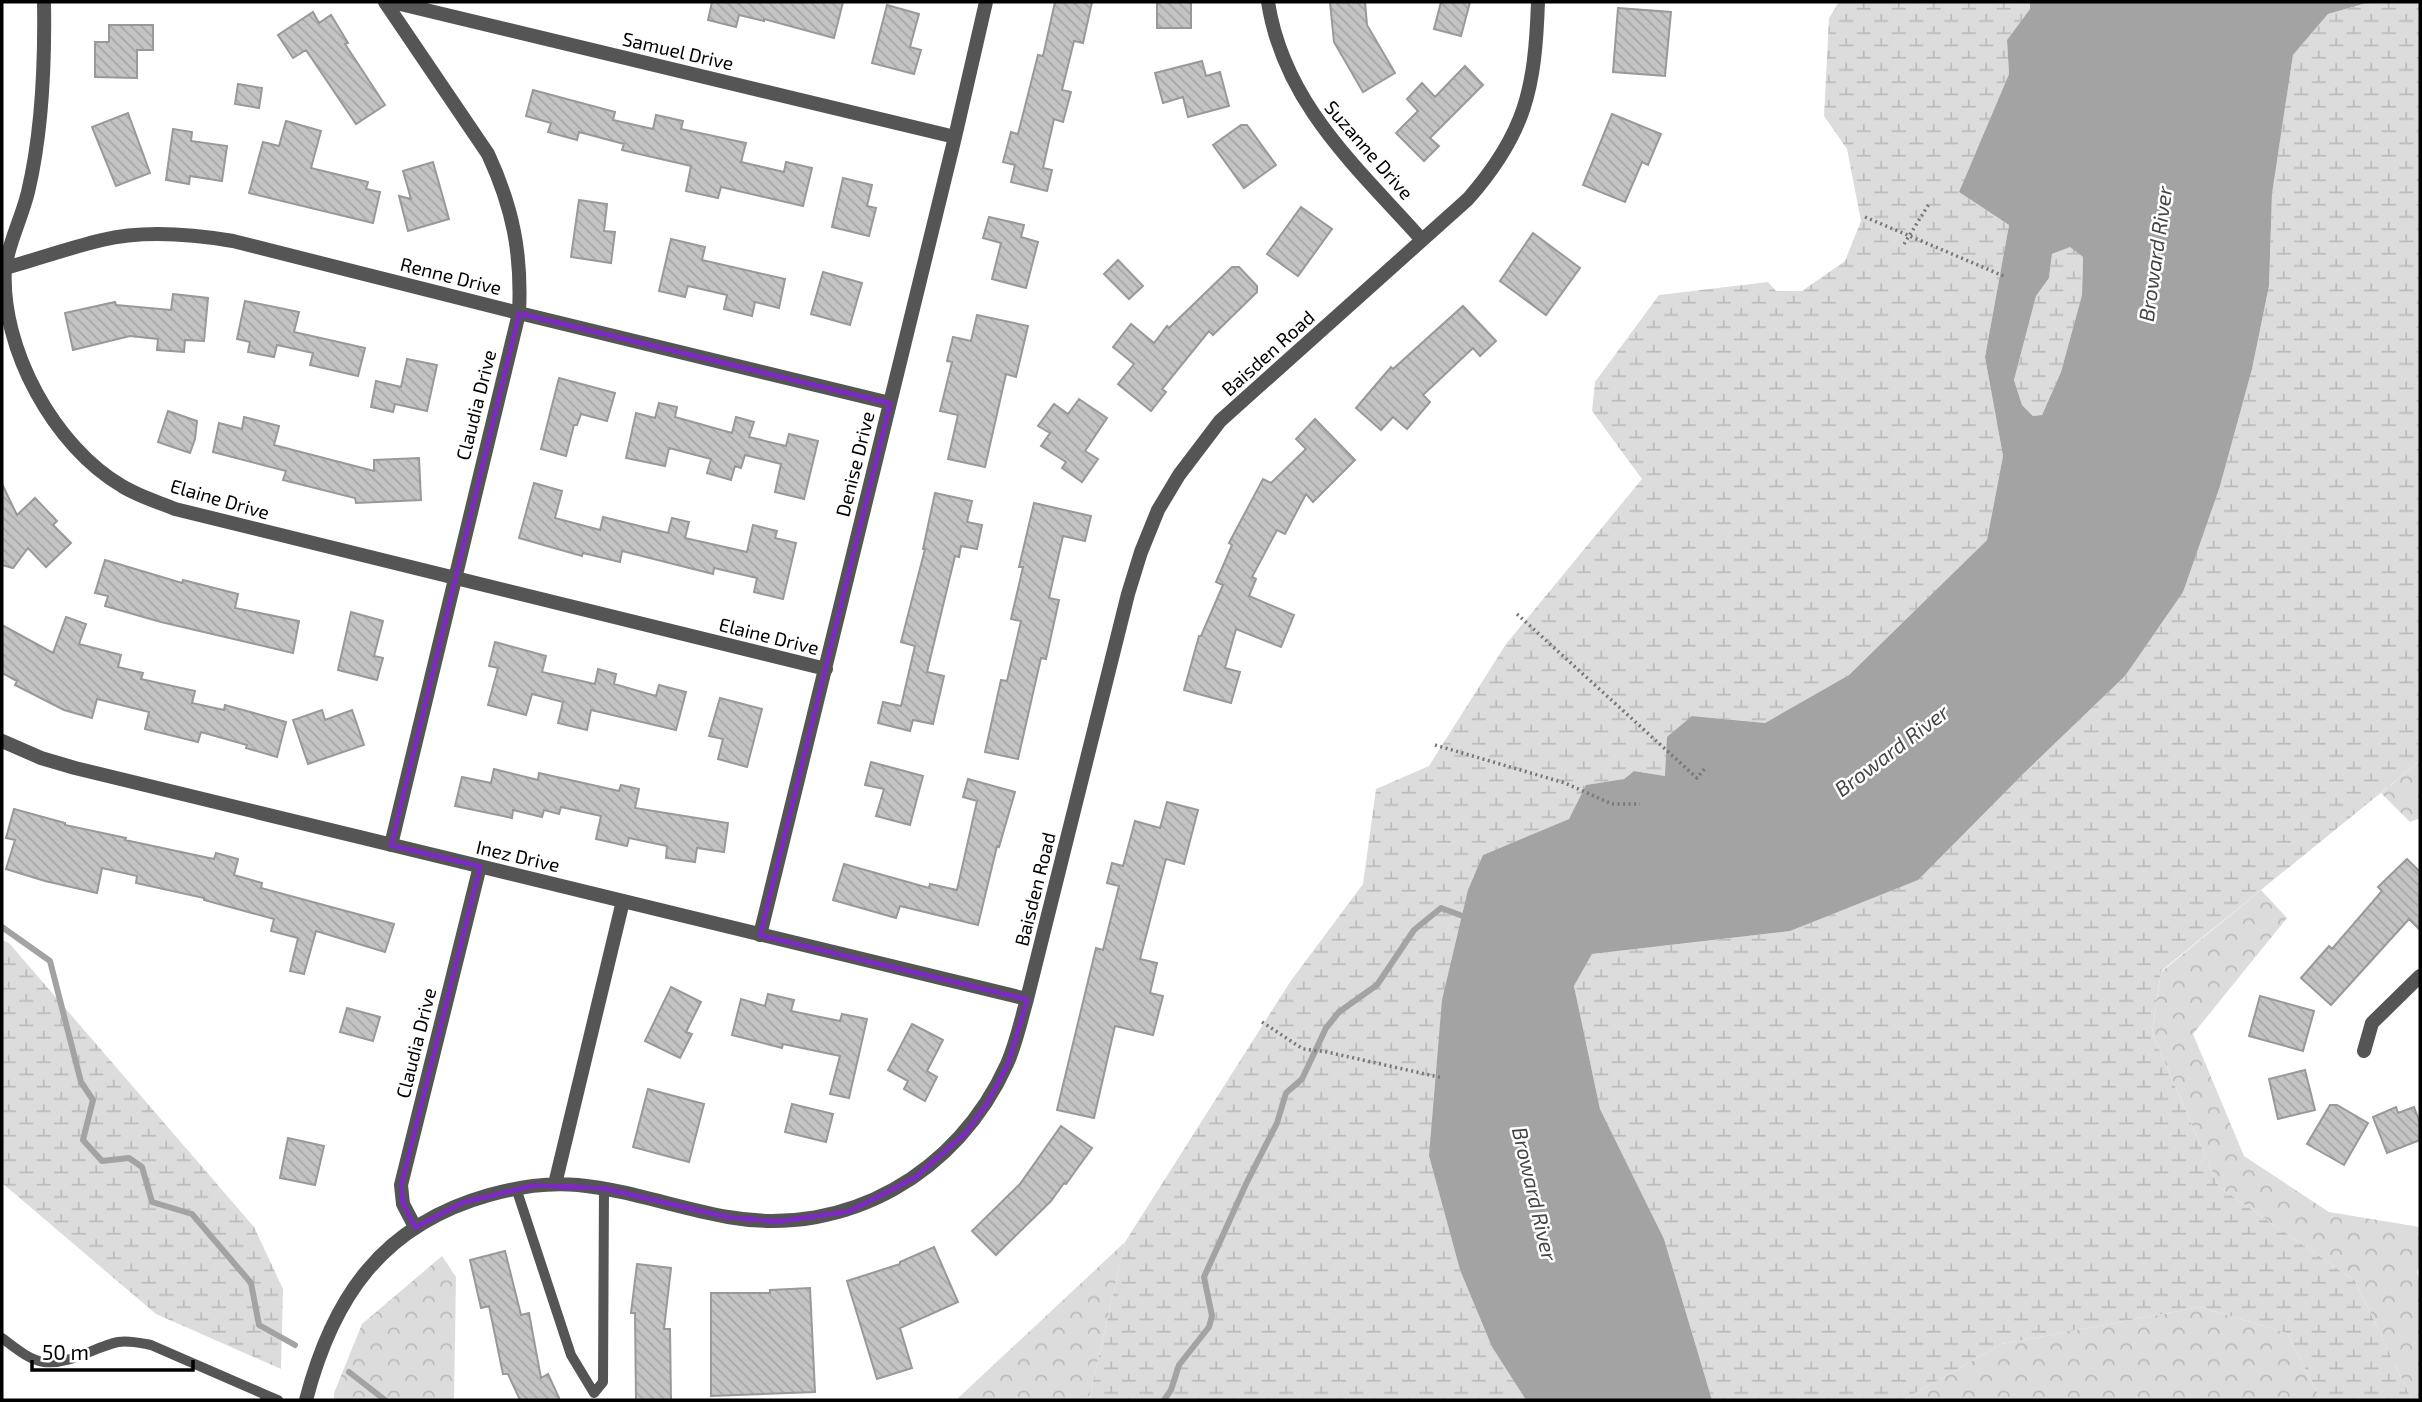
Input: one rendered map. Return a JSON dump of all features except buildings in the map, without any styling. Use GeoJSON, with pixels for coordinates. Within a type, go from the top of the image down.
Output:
{"type":"FeatureCollection","features":[{"type":"Feature","properties":{"kind":"street","name":"Elaine Drive"},"geometry":{"type":"LineString","coordinates":[[44,2],[35,143],[28,191],[3,269],[4,296],[13,348],[32,393],[79,453],[122,486],[176,509],[826,669]]}},
{"type":"Feature","properties":{"kind":"street","name":"Claudia Drive"},"geometry":{"type":"LineString","coordinates":[[386,2],[474,130],[501,181],[512,215],[519,255],[519,313],[391,845]]}},
{"type":"Feature","properties":{"kind":"street","name":"Samuel Drive"},"geometry":{"type":"LineString","coordinates":[[392,2],[955,137]]}},
{"type":"Feature","properties":{"kind":"street","name":"Denise Drive"},"geometry":{"type":"LineString","coordinates":[[760,935],[986,2]]}},
{"type":"Feature","properties":{"kind":"street","name":"Suzanne Drive"},"geometry":{"type":"LineString","coordinates":[[1268,2],[1292,79],[1306,105],[1326,132],[1422,240]]}},
{"type":"Feature","properties":{"kind":"street","name":"Baisden Road"},"geometry":{"type":"LineString","coordinates":[[306,1400],[324,1340],[355,1285],[378,1258],[415,1227],[463,1202],[516,1188],[555,1184],[604,1188],[729,1217],[778,1221],[849,1210],[891,1191],[915,1177],[965,1133],[987,1102],[1008,1063],[1027,999],[1128,594],[1158,510],[1186,465],[1220,421],[1468,199],[1490,174],[1507,148],[1522,116],[1532,80],[1538,2]]}},
{"type":"Feature","properties":{"kind":"street","name":"Renne Drive"},"geometry":{"type":"LineString","coordinates":[[3,269],[103,240],[130,236],[200,235],[890,403]]}},
{"type":"Feature","properties":{"kind":"street","name":"Inez Drive"},"geometry":{"type":"LineString","coordinates":[[2,741],[41,758],[75,768],[1027,999]]}},
{"type":"Feature","properties":{"kind":"street","name":"Claudia Drive"},"geometry":{"type":"LineString","coordinates":[[415,1227],[403,1204],[401,1185],[480,866]]}},
{"type":"Feature","properties":{"kind":"street"},"geometry":{"type":"LineString","coordinates":[[555,1184],[622,901]]}},
{"type":"Feature","properties":{"kind":"street"},"geometry":{"type":"LineString","coordinates":[[2364,1051],[2372,1023],[2420,976]]}},
{"type":"Feature","properties":{"kind":"lane"},"geometry":{"type":"LineString","coordinates":[[516,1188],[571,1355],[594,1393],[603,1382],[604,1188]]}},
{"type":"Feature","properties":{"kind":"lane"},"geometry":{"type":"LineString","coordinates":[[2,1338],[42,1362],[60,1362],[119,1342],[151,1345],[265,1398],[278,1400]]}},
{"type":"Feature","properties":{"kind":"path"},"geometry":{"type":"LineString","coordinates":[[1904,244],[1930,204]]}},
{"type":"Feature","properties":{"kind":"path"},"geometry":{"type":"LineString","coordinates":[[1865,217],[2006,277]]}},
{"type":"Feature","properties":{"kind":"path"},"geometry":{"type":"LineString","coordinates":[[1517,614],[1697,778],[1706,767]]}},
{"type":"Feature","properties":{"kind":"path"},"geometry":{"type":"LineString","coordinates":[[1435,745],[1565,783],[1612,804],[1640,804]]}},
{"type":"Feature","properties":{"kind":"path"},"geometry":{"type":"LineString","coordinates":[[1262,1022],[1303,1049],[1443,1078]]}},
{"type":"Feature","properties":{"kind":"highlighted area"},"geometry":{"type":"Polygon","coordinates":[[[519,313],[890,403],[760,935],[1027,999],[1008,1063],[987,1103],[965,1133],[915,1177],[849,1211],[778,1221],[729,1217],[604,1188],[534,1185],[463,1202],[415,1227],[403,1204],[401,1185],[480,866],[391,845],[519,313]]]}},
{"type":"Feature","properties":{"kind":"green space"},"geometry":{"type":"Polygon","coordinates":[[[1839,2],[2030,2],[2030,9],[2007,40],[2009,74],[1959,192],[2009,225],[1985,357],[2003,456],[1987,540],[1849,675],[1765,723],[1692,716],[1665,776],[1634,771],[1624,779],[1587,785],[1569,819],[1483,855],[1429,1156],[1460,1270],[1492,1347],[1526,1400],[1085,1400],[1090,1395],[1125,1242],[1290,982],[1363,884],[1376,789],[1429,766],[1506,644],[1642,479],[1592,411],[1595,382],[1659,295],[1768,282],[1776,291],[1802,291],[1845,261],[1861,221],[1847,149],[1824,116],[1829,18],[1839,2]]]}},
{"type":"Feature","properties":{"kind":"green space"},"geometry":{"type":"Polygon","coordinates":[[[2370,2],[2420,2],[2420,761],[2161,971],[2152,1033],[2219,1187],[2355,1281],[2412,1400],[2321,1400],[2287,1333],[2200,1307],[2002,1344],[1903,1400],[1712,1400],[1664,1239],[1600,1109],[1574,986],[1592,954],[1790,931],[2022,775],[2125,676],[2220,486],[2252,369],[2269,286],[2272,194],[2293,55],[2328,14],[2370,2]]]}},
{"type":"Feature","properties":{"kind":"green space"},"geometry":{"type":"Polygon","coordinates":[[[2070,246],[2083,257],[2082,295],[2061,372],[2042,415],[2033,416],[2022,405],[2014,380],[2036,296],[2049,278],[2052,254],[2070,246]]]}},
{"type":"Feature","properties":{"kind":"green space"},"geometry":{"type":"Polygon","coordinates":[[[2420,761],[2420,818],[2410,822],[2381,793],[2420,761]]]}},
{"type":"Feature","properties":{"kind":"green space"},"geometry":{"type":"Polygon","coordinates":[[[2261,890],[2287,918],[2193,1034],[2244,1156],[2329,1212],[2420,1227],[2420,1263],[2417,1273],[2420,1281],[2420,1400],[2412,1400],[2355,1281],[2219,1187],[2152,1033],[2161,972],[2261,890]]]}},
{"type":"Feature","properties":{"kind":"green space"},"geometry":{"type":"Polygon","coordinates":[[[2,940],[9,943],[254,1227],[283,1289],[281,1369],[156,1314],[2,1183],[2,940]]]}},
{"type":"Feature","properties":{"kind":"green space"},"geometry":{"type":"Polygon","coordinates":[[[1125,1242],[1090,1395],[1085,1400],[956,1400],[1125,1242]]]}},
{"type":"Feature","properties":{"kind":"green space"},"geometry":{"type":"Polygon","coordinates":[[[442,1256],[456,1277],[454,1400],[334,1400],[334,1393],[362,1324],[442,1256]]]}},
{"type":"Feature","properties":{"kind":"green space"},"geometry":{"type":"Polygon","coordinates":[[[2200,1307],[2287,1333],[2321,1400],[1903,1400],[2002,1344],[2200,1307]]]}},
{"type":"Feature","properties":{"kind":"water","name":"Broward River"},"geometry":{"type":"Polygon","coordinates":[[[2030,2],[2370,2],[2328,14],[2293,55],[2272,194],[2269,286],[2252,369],[2220,486],[2183,592],[2125,676],[1918,880],[1790,931],[1592,954],[1574,986],[1600,1109],[1664,1239],[1712,1400],[1526,1400],[1492,1347],[1460,1270],[1429,1156],[1442,1000],[1468,890],[1483,855],[1569,819],[1586,785],[1624,779],[1634,771],[1665,776],[1667,737],[1692,716],[1765,723],[1849,675],[1987,540],[2003,456],[1985,357],[2009,225],[1959,192],[2009,74],[2007,40],[2030,9],[2030,2]],[[2070,247],[2052,254],[2049,278],[2036,296],[2014,380],[2022,405],[2033,416],[2042,415],[2061,372],[2082,295],[2083,257],[2070,247]]]}},
{"type":"Feature","properties":{"kind":"waterway"},"geometry":{"type":"LineString","coordinates":[[1164,1400],[1171,1390],[1179,1365],[1209,1327],[1212,1316],[1204,1277],[1277,1123],[1286,1093],[1302,1079],[1326,1028],[1339,1012],[1377,985],[1414,930],[1441,908],[1468,918]]}},
{"type":"Feature","properties":{"kind":"waterway"},"geometry":{"type":"LineString","coordinates":[[2,927],[50,961],[81,1082],[93,1100],[83,1140],[102,1161],[129,1158],[142,1167],[152,1202],[192,1214],[251,1283],[259,1325],[295,1345]]}},
{"type":"Feature","properties":{"kind":"waterway"},"geometry":{"type":"LineString","coordinates":[[349,1372],[385,1400]]}}]}
